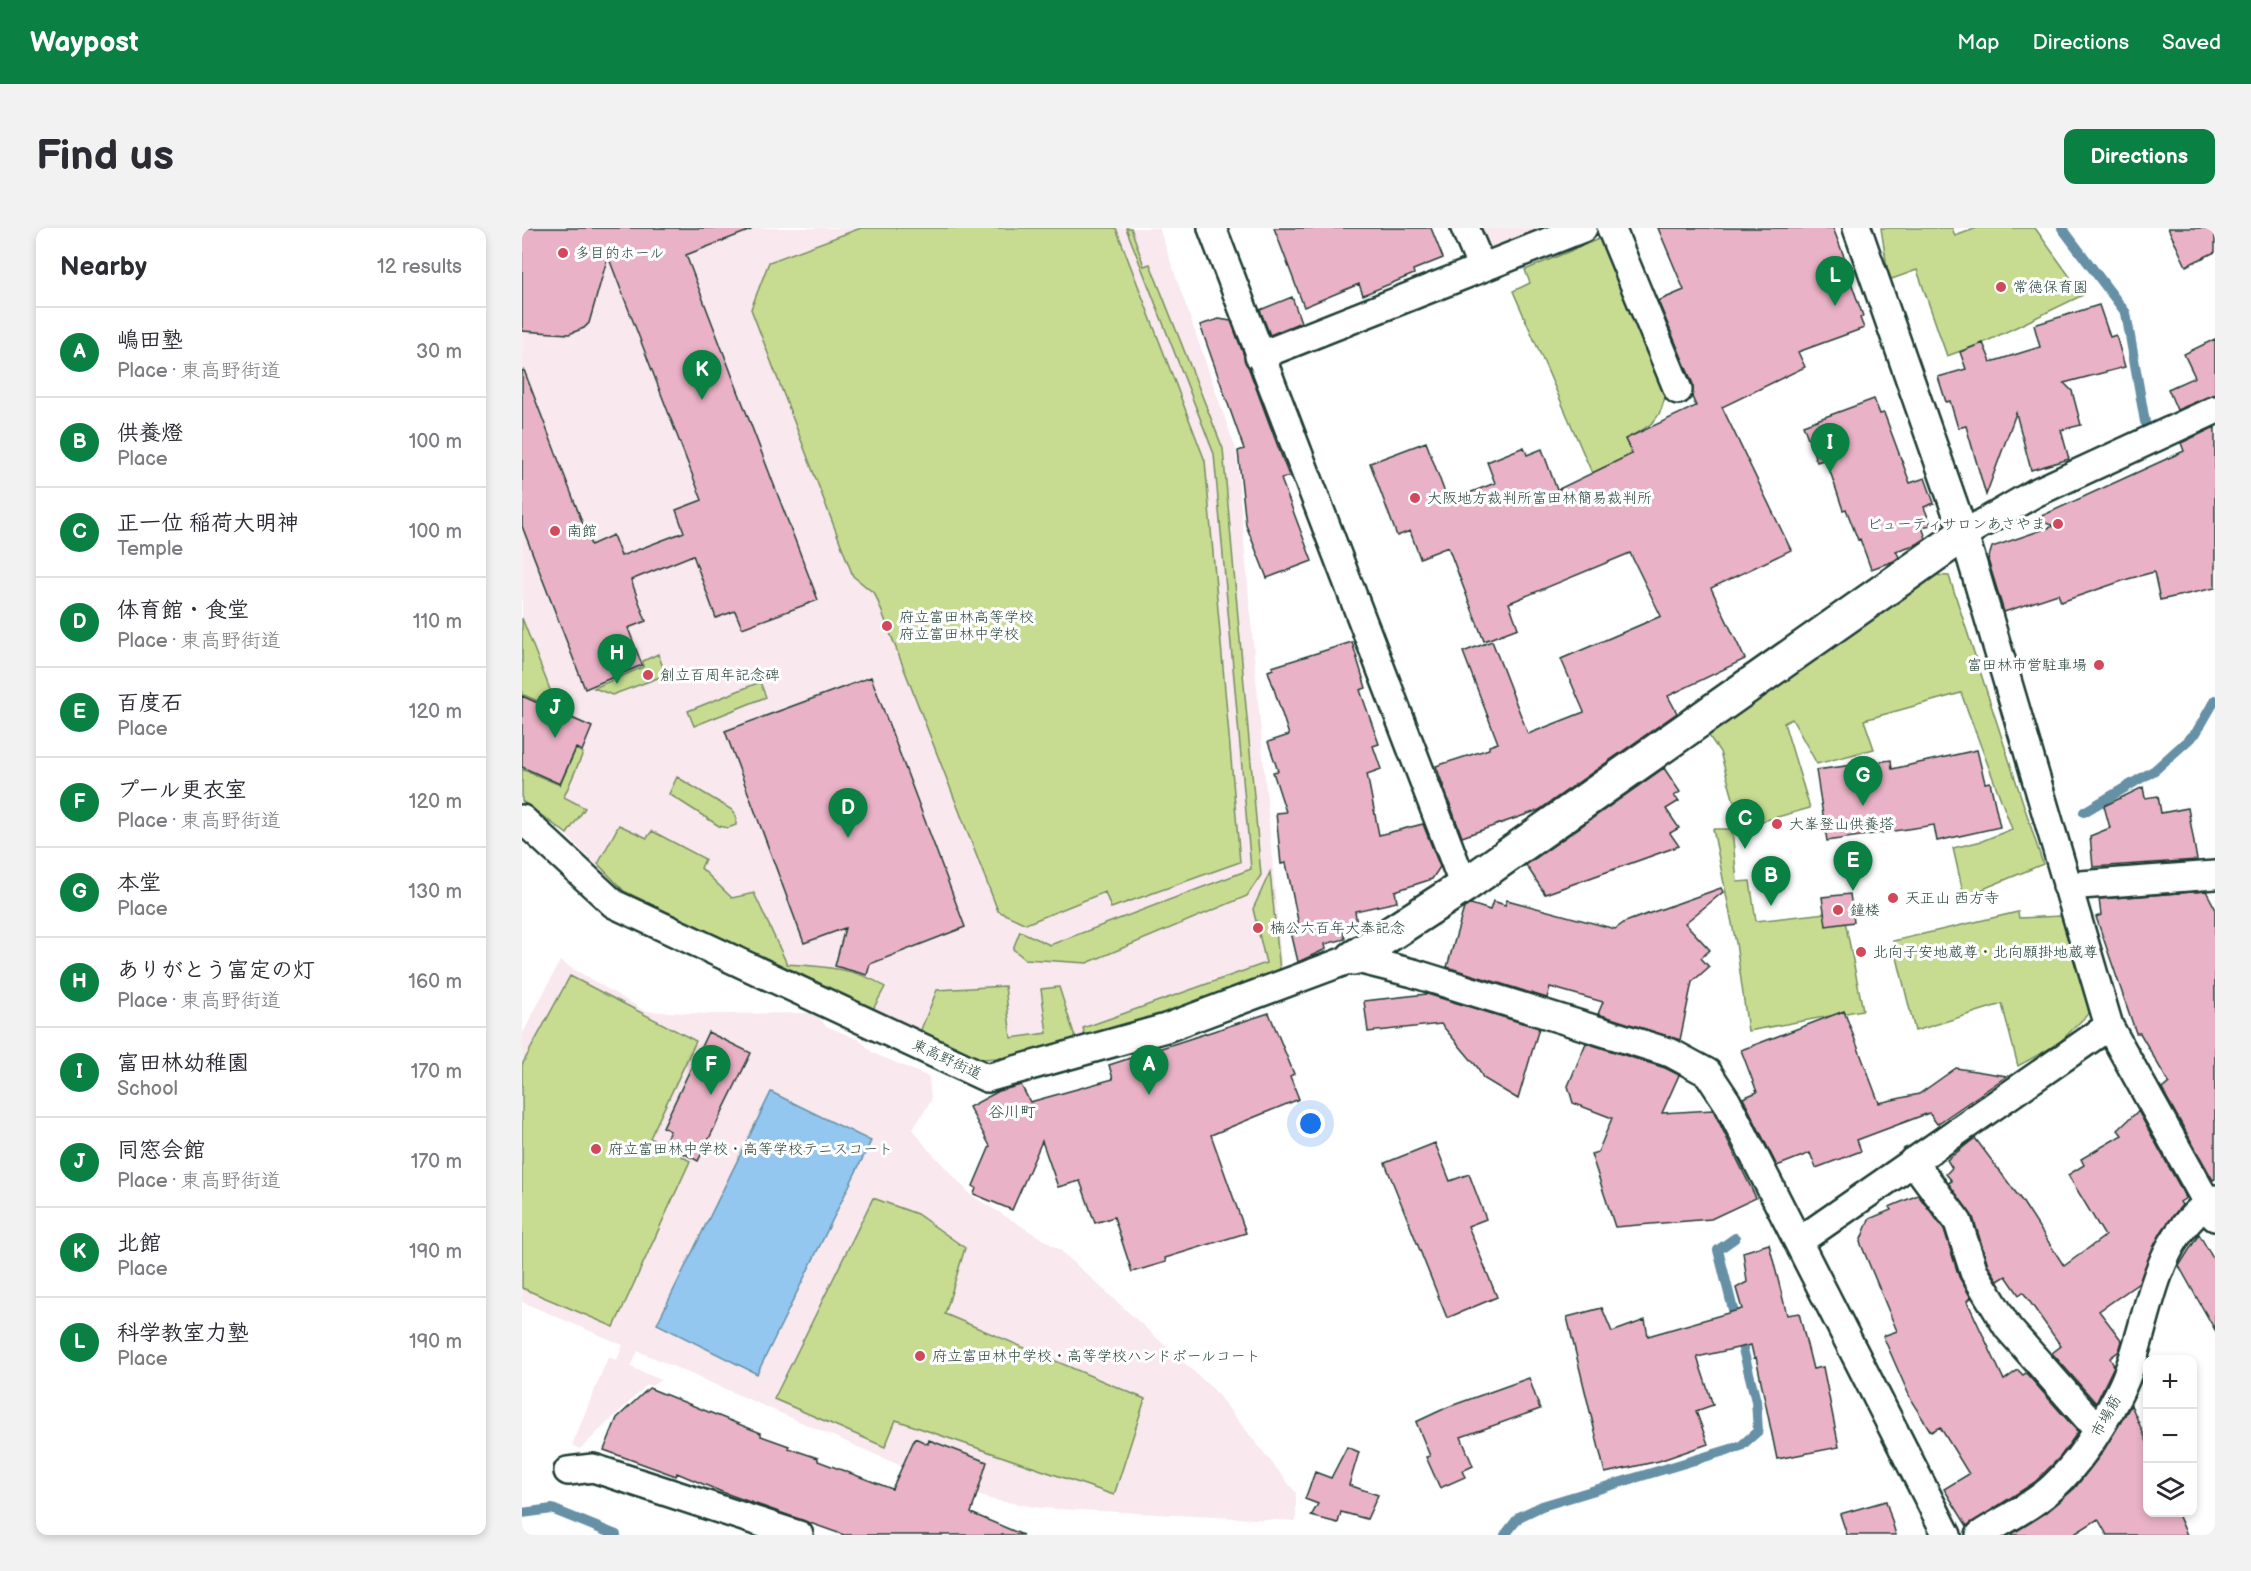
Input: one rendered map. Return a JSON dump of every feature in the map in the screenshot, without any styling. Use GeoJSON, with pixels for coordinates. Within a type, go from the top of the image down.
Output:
{"type":"FeatureCollection","features":[{"type":"Feature","properties":{"kind":"street"},"geometry":{"type":"LineString","coordinates":[[1212,228],[1259,356],[1464,886]]}},
{"type":"Feature","properties":{"kind":"street"},"geometry":{"type":"LineString","coordinates":[[1465,228],[1482,268]]}},
{"type":"Feature","properties":{"kind":"street"},"geometry":{"type":"LineString","coordinates":[[1259,356],[1582,228]]}},
{"type":"Feature","properties":{"kind":"street"},"geometry":{"type":"LineString","coordinates":[[1611,228],[1678,390]]}},
{"type":"Feature","properties":{"kind":"street"},"geometry":{"type":"LineString","coordinates":[[1857,228],[1964,534],[2109,1026],[2212,1207]]}},
{"type":"Feature","properties":{"kind":"street"},"geometry":{"type":"LineString","coordinates":[[1353,958],[1464,886],[1964,534],[2035,493],[2215,410]]}},
{"type":"Feature","properties":{"kind":"street","name":"東高野街道"},"geometry":{"type":"LineString","coordinates":[[522,819],[614,904],[987,1078],[1166,1028],[1353,958]]}},
{"type":"Feature","properties":{"kind":"street"},"geometry":{"type":"LineString","coordinates":[[2067,886],[2215,875]]}},
{"type":"Feature","properties":{"kind":"street"},"geometry":{"type":"LineString","coordinates":[[1353,958],[1413,973],[1671,1053],[1708,1073],[1727,1101],[1947,1535]]}},
{"type":"Feature","properties":{"kind":"street"},"geometry":{"type":"LineString","coordinates":[[1798,1242],[2109,1026]]}},
{"type":"Feature","properties":{"kind":"street"},"geometry":{"type":"LineString","coordinates":[[1913,1161],[1958,1222],[1974,1272],[2008,1328],[2098,1430]]}},
{"type":"Feature","properties":{"kind":"street","name":"市場筋"},"geometry":{"type":"LineString","coordinates":[[1980,1535],[2052,1488],[2091,1442],[2119,1394],[2136,1354],[2163,1258],[2183,1229],[2212,1207]]}},
{"type":"Feature","properties":{"kind":"street"},"geometry":{"type":"LineString","coordinates":[[568,1471],[592,1468],[799,1535]]}},
{"type":"Feature","properties":{"kind":"shaded area","name":"府立富田林高等学校 府立富田林中学校"},"geometry":{"type":"Polygon","coordinates":[[[522,228],[1159,228],[1236,450],[1282,972],[1137,1025],[1019,1059],[978,1061],[800,980],[624,892],[564,833],[522,802],[522,228]]]}},
{"type":"Feature","properties":{"kind":"shaded area"},"geometry":{"type":"Polygon","coordinates":[[[1469,228],[1551,228],[1480,256],[1469,228]]]}},
{"type":"Feature","properties":{"kind":"shaded area"},"geometry":{"type":"Polygon","coordinates":[[[560,961],[645,1011],[710,1014],[815,1013],[826,1026],[860,1040],[873,1053],[929,1077],[931,1101],[913,1129],[926,1147],[971,1195],[1060,1250],[1214,1390],[1296,1493],[1296,1521],[1041,1508],[994,1500],[952,1488],[638,1351],[631,1367],[661,1380],[651,1386],[647,1385],[580,1449],[572,1445],[608,1357],[617,1360],[623,1345],[522,1302],[522,1035],[560,961]]]}},
{"type":"Feature","properties":{"kind":"green space"},"geometry":{"type":"Polygon","coordinates":[[[861,228],[1116,228],[1205,461],[1240,862],[1111,908],[1105,892],[1026,924],[998,911],[875,594],[853,576],[751,309],[769,262],[861,228]]]}},
{"type":"Feature","properties":{"kind":"green space"},"geometry":{"type":"Polygon","coordinates":[[[1126,228],[1131,228],[1144,266],[1150,264],[1223,449],[1261,875],[1247,896],[1087,963],[1025,959],[1013,949],[1020,931],[1050,945],[1251,869],[1214,454],[1126,228]]]}},
{"type":"Feature","properties":{"kind":"green space","name":"常徳保育園"},"geometry":{"type":"Polygon","coordinates":[[[1881,228],[1952,228],[1955,236],[1977,228],[2035,228],[2083,295],[1983,343],[1947,356],[1917,270],[1889,280],[1881,228]]]}},
{"type":"Feature","properties":{"kind":"green space"},"geometry":{"type":"Polygon","coordinates":[[[1601,238],[1666,391],[1661,410],[1654,421],[1625,439],[1632,454],[1592,473],[1513,291],[1530,283],[1525,270],[1601,238]]]}},
{"type":"Feature","properties":{"kind":"green space"},"geometry":{"type":"Polygon","coordinates":[[[1933,575],[1949,576],[2043,864],[1964,897],[1953,848],[1982,841],[2012,829],[1961,693],[1864,720],[1874,749],[1817,764],[1792,719],[1784,723],[1810,808],[1741,827],[1720,752],[1707,733],[1933,575]]]}},
{"type":"Feature","properties":{"kind":"green space"},"geometry":{"type":"Polygon","coordinates":[[[522,618],[558,710],[524,695],[522,699],[522,618]]]}},
{"type":"Feature","properties":{"kind":"green space"},"geometry":{"type":"Polygon","coordinates":[[[658,654],[666,675],[612,695],[594,688],[643,667],[643,661],[658,654]]]}},
{"type":"Feature","properties":{"kind":"green space"},"geometry":{"type":"Polygon","coordinates":[[[760,682],[766,697],[694,726],[688,711],[760,682]]]}},
{"type":"Feature","properties":{"kind":"green space"},"geometry":{"type":"Polygon","coordinates":[[[576,749],[583,753],[564,797],[585,808],[567,834],[522,801],[522,769],[560,785],[576,749]]]}},
{"type":"Feature","properties":{"kind":"green space"},"geometry":{"type":"Polygon","coordinates":[[[677,777],[732,810],[736,816],[736,825],[728,828],[719,826],[669,794],[677,777]]]}},
{"type":"Feature","properties":{"kind":"green space"},"geometry":{"type":"Polygon","coordinates":[[[619,825],[647,838],[652,831],[705,859],[701,868],[732,898],[754,893],[787,964],[851,972],[885,987],[872,1011],[624,891],[598,864],[619,825]]]}},
{"type":"Feature","properties":{"kind":"green space"},"geometry":{"type":"Polygon","coordinates":[[[1713,829],[1732,829],[1737,882],[1750,881],[1756,921],[1843,911],[1863,1010],[1748,1031],[1736,943],[1713,829]]]}},
{"type":"Feature","properties":{"kind":"green space"},"geometry":{"type":"Polygon","coordinates":[[[1270,872],[1280,971],[1135,1024],[1085,1037],[1083,1028],[1266,963],[1253,909],[1270,872]]]}},
{"type":"Feature","properties":{"kind":"green space"},"geometry":{"type":"Polygon","coordinates":[[[2018,912],[2019,918],[2061,916],[2089,1013],[2058,1044],[2018,1066],[2002,1004],[1915,1031],[1893,941],[2018,912]]]}},
{"type":"Feature","properties":{"kind":"green space","name":"府立富田林中学校・高等学校テニスコート"},"geometry":{"type":"Polygon","coordinates":[[[570,976],[696,1041],[650,1138],[690,1161],[614,1327],[522,1288],[522,1065],[570,976]]]}},
{"type":"Feature","properties":{"kind":"green space"},"geometry":{"type":"Polygon","coordinates":[[[1005,986],[1011,1038],[1047,1033],[1041,989],[1059,987],[1076,1040],[1019,1057],[979,1059],[920,1032],[937,990],[1005,986]]]}},
{"type":"Feature","properties":{"kind":"green space","name":"府立富田林中学校・高等学校ハンドボールコート"},"geometry":{"type":"Polygon","coordinates":[[[873,1198],[917,1214],[965,1248],[945,1314],[1145,1399],[1114,1495],[896,1420],[885,1447],[774,1399],[873,1198]]]}},
{"type":"Feature","properties":{"kind":"water"},"geometry":{"type":"Polygon","coordinates":[[[771,1092],[871,1141],[757,1374],[657,1324],[771,1092]]]}},
{"type":"Feature","properties":{"kind":"building"},"geometry":{"type":"Polygon","coordinates":[[[522,228],[751,228],[751,230],[686,255],[818,600],[742,628],[735,611],[716,618],[693,555],[631,580],[646,621],[628,628],[642,665],[585,689],[522,526],[522,371],[524,370],[591,545],[613,535],[621,556],[684,532],[676,510],[702,500],[608,256],[589,323],[584,328],[569,334],[522,331],[522,228]]]}},
{"type":"Feature","properties":{"kind":"building"},"geometry":{"type":"Polygon","coordinates":[[[1274,228],[1431,228],[1443,258],[1413,270],[1414,274],[1363,295],[1359,284],[1304,307],[1274,228]]]}},
{"type":"Feature","properties":{"kind":"building"},"geometry":{"type":"Polygon","coordinates":[[[1658,228],[1833,228],[1863,316],[1860,318],[1864,328],[1798,352],[1805,367],[1722,407],[1791,550],[1711,588],[1745,659],[1668,696],[1677,713],[1539,810],[1462,837],[1436,766],[1489,749],[1489,746],[1498,743],[1463,652],[1492,641],[1528,734],[1584,712],[1561,659],[1661,616],[1630,553],[1509,603],[1518,628],[1484,641],[1448,547],[1420,558],[1410,531],[1397,536],[1370,463],[1426,442],[1448,501],[1495,483],[1487,462],[1524,447],[1527,455],[1542,449],[1557,490],[1632,454],[1625,439],[1696,406],[1692,397],[1693,384],[1658,301],[1684,290],[1658,228]]]}},
{"type":"Feature","properties":{"kind":"building"},"geometry":{"type":"Polygon","coordinates":[[[2168,228],[2215,228],[2215,252],[2186,266],[2168,228]]]}},
{"type":"Feature","properties":{"kind":"building"},"geometry":{"type":"Polygon","coordinates":[[[1292,297],[1301,322],[1270,335],[1260,310],[1292,297]]]}},
{"type":"Feature","properties":{"kind":"building"},"geometry":{"type":"Polygon","coordinates":[[[2099,305],[2110,337],[2116,335],[2125,367],[2064,383],[2072,391],[2081,425],[2061,430],[2069,459],[2031,470],[2016,413],[1986,495],[1966,426],[1958,428],[1950,401],[1946,402],[1938,377],[1966,369],[1960,352],[1983,343],[1991,362],[2040,347],[2034,325],[2099,305]]]}},
{"type":"Feature","properties":{"kind":"building"},"geometry":{"type":"Polygon","coordinates":[[[1219,319],[1231,321],[1289,476],[1281,479],[1312,561],[1267,578],[1246,525],[1238,451],[1244,449],[1200,325],[1219,319]]]}},
{"type":"Feature","properties":{"kind":"building"},"geometry":{"type":"Polygon","coordinates":[[[2215,339],[2215,394],[2177,410],[2168,389],[2195,377],[2184,354],[2215,339]]]}},
{"type":"Feature","properties":{"kind":"building"},"geometry":{"type":"Polygon","coordinates":[[[1874,399],[1880,414],[1884,413],[1910,483],[1925,478],[1934,503],[1924,507],[1931,525],[1922,527],[1926,538],[1917,544],[1896,551],[1899,557],[1894,561],[1871,569],[1846,509],[1843,510],[1826,459],[1817,462],[1803,425],[1874,399]]]}},
{"type":"Feature","properties":{"kind":"building"},"geometry":{"type":"Polygon","coordinates":[[[2215,427],[2215,588],[2160,600],[2154,572],[2061,602],[2058,594],[2004,612],[1988,560],[1992,547],[2054,526],[2035,519],[2184,451],[2181,443],[2215,427]]]}},
{"type":"Feature","properties":{"kind":"building"},"geometry":{"type":"Polygon","coordinates":[[[1352,642],[1366,688],[1360,690],[1379,744],[1373,746],[1381,769],[1367,774],[1379,835],[1423,824],[1440,867],[1432,879],[1395,891],[1397,902],[1355,911],[1357,924],[1342,927],[1345,939],[1325,944],[1326,949],[1298,962],[1291,932],[1300,930],[1286,863],[1281,864],[1276,813],[1286,812],[1273,772],[1278,771],[1268,742],[1289,735],[1268,671],[1273,669],[1272,667],[1352,642]]]}},
{"type":"Feature","properties":{"kind":"building"},"geometry":{"type":"Polygon","coordinates":[[[871,677],[965,927],[870,964],[867,975],[835,966],[845,928],[804,943],[725,731],[871,677]]]}},
{"type":"Feature","properties":{"kind":"building"},"geometry":{"type":"Polygon","coordinates":[[[522,696],[592,727],[582,751],[576,748],[560,784],[522,767],[522,696]]]}},
{"type":"Feature","properties":{"kind":"building"},"geometry":{"type":"Polygon","coordinates":[[[1977,750],[1985,783],[1990,782],[2000,827],[1937,841],[1934,825],[1827,841],[1816,770],[1891,760],[1892,769],[1977,750]]]}},
{"type":"Feature","properties":{"kind":"building"},"geometry":{"type":"Polygon","coordinates":[[[1664,768],[1680,792],[1674,796],[1679,801],[1666,809],[1679,828],[1670,833],[1679,846],[1545,894],[1526,865],[1664,768]]]}},
{"type":"Feature","properties":{"kind":"building"},"geometry":{"type":"Polygon","coordinates":[[[2143,787],[2145,798],[2158,796],[2161,813],[2188,808],[2197,860],[2093,867],[2090,836],[2110,828],[2104,806],[2143,787]]]}},
{"type":"Feature","properties":{"kind":"building"},"geometry":{"type":"Polygon","coordinates":[[[1721,888],[1723,892],[1685,923],[1710,950],[1701,958],[1709,967],[1692,982],[1680,1040],[1598,1014],[1603,1002],[1550,987],[1547,998],[1447,967],[1464,908],[1471,904],[1490,910],[1493,901],[1505,905],[1507,900],[1615,929],[1625,922],[1721,888]]]}},
{"type":"Feature","properties":{"kind":"building"},"geometry":{"type":"Polygon","coordinates":[[[2206,891],[2215,908],[2215,1179],[2213,1180],[2162,1089],[2169,1083],[2140,1033],[2136,1033],[2096,917],[2101,915],[2099,899],[2206,891]]]}},
{"type":"Feature","properties":{"kind":"building","name":"鐘楼"},"geometry":{"type":"Polygon","coordinates":[[[1850,894],[1854,922],[1826,926],[1822,897],[1850,894]]]}},
{"type":"Feature","properties":{"kind":"building"},"geometry":{"type":"Polygon","coordinates":[[[1427,994],[1539,1028],[1518,1099],[1483,1078],[1478,1068],[1441,1024],[1368,1032],[1364,1001],[1427,994]]]}},
{"type":"Feature","properties":{"kind":"building"},"geometry":{"type":"Polygon","coordinates":[[[1844,1011],[1879,1103],[1919,1094],[1956,1068],[2007,1076],[1937,1124],[1929,1113],[1857,1140],[1861,1151],[1816,1168],[1810,1153],[1777,1166],[1743,1098],[1757,1092],[1741,1050],[1844,1011]]]}},
{"type":"Feature","properties":{"kind":"building"},"geometry":{"type":"Polygon","coordinates":[[[1269,1013],[1294,1074],[1290,1076],[1299,1099],[1211,1135],[1246,1233],[1165,1258],[1166,1262],[1132,1272],[1114,1217],[1095,1223],[1080,1181],[1058,1187],[1042,1141],[1012,1210],[974,1194],[976,1188],[973,1186],[990,1146],[969,1107],[999,1091],[1021,1085],[1030,1102],[1113,1079],[1109,1065],[1269,1013]]]}},
{"type":"Feature","properties":{"kind":"building"},"geometry":{"type":"Polygon","coordinates":[[[708,1032],[751,1053],[698,1161],[664,1143],[670,1131],[663,1127],[708,1032]]]}},
{"type":"Feature","properties":{"kind":"building"},"geometry":{"type":"Polygon","coordinates":[[[1586,1043],[1665,1068],[1679,1075],[1662,1113],[1713,1110],[1756,1198],[1711,1219],[1615,1227],[1591,1154],[1598,1152],[1612,1118],[1573,1103],[1568,1086],[1586,1043]]]}},
{"type":"Feature","properties":{"kind":"building"},"geometry":{"type":"Polygon","coordinates":[[[2138,1111],[2186,1198],[2180,1202],[2182,1205],[2162,1231],[2139,1283],[2099,1311],[2122,1341],[2119,1351],[2110,1358],[2114,1366],[2096,1403],[2052,1353],[2061,1346],[2023,1292],[2019,1295],[2006,1276],[1998,1281],[1988,1265],[1973,1217],[1948,1183],[1952,1181],[1946,1174],[1952,1168],[1947,1160],[1975,1138],[2022,1201],[2064,1266],[2105,1236],[2068,1175],[2084,1165],[2081,1159],[2122,1135],[2118,1130],[2138,1111]]]}},
{"type":"Feature","properties":{"kind":"building"},"geometry":{"type":"Polygon","coordinates":[[[1435,1143],[1450,1181],[1469,1174],[1486,1219],[1468,1226],[1497,1297],[1447,1318],[1385,1163],[1435,1143]]]}},
{"type":"Feature","properties":{"kind":"building"},"geometry":{"type":"Polygon","coordinates":[[[1918,1195],[1944,1229],[1959,1277],[1971,1298],[1967,1301],[2004,1380],[2018,1370],[2023,1375],[2026,1373],[2078,1432],[2060,1457],[2035,1482],[1967,1526],[1944,1489],[1969,1474],[1940,1427],[1931,1432],[1912,1402],[1883,1336],[1897,1331],[1860,1242],[1869,1219],[1891,1210],[1889,1207],[1918,1195]]]}},
{"type":"Feature","properties":{"kind":"building"},"geometry":{"type":"Polygon","coordinates":[[[2199,1234],[2215,1262],[2215,1330],[2179,1266],[2199,1234]]]}},
{"type":"Feature","properties":{"kind":"building"},"geometry":{"type":"Polygon","coordinates":[[[1769,1244],[1787,1315],[1799,1313],[1813,1369],[1823,1367],[1839,1447],[1777,1459],[1756,1357],[1754,1358],[1751,1345],[1697,1357],[1713,1405],[1696,1411],[1708,1444],[1659,1461],[1605,1473],[1567,1317],[1602,1308],[1612,1332],[1645,1320],[1648,1336],[1742,1309],[1736,1288],[1747,1282],[1743,1252],[1769,1244]]]}},
{"type":"Feature","properties":{"kind":"building"},"geometry":{"type":"Polygon","coordinates":[[[1529,1378],[1540,1409],[1461,1437],[1473,1466],[1462,1471],[1465,1477],[1440,1488],[1426,1457],[1430,1456],[1416,1422],[1448,1407],[1529,1378]]]}},
{"type":"Feature","properties":{"kind":"building"},"geometry":{"type":"Polygon","coordinates":[[[649,1388],[761,1433],[761,1436],[789,1446],[788,1448],[818,1458],[818,1461],[892,1489],[915,1438],[928,1444],[929,1440],[987,1462],[971,1513],[1023,1535],[844,1535],[722,1492],[677,1473],[676,1476],[604,1450],[617,1418],[649,1388]]]}},
{"type":"Feature","properties":{"kind":"building"},"geometry":{"type":"Polygon","coordinates":[[[2131,1405],[2143,1433],[2143,1517],[2179,1517],[2187,1535],[2107,1535],[2098,1519],[2073,1535],[2010,1535],[2046,1513],[2075,1488],[2102,1453],[2131,1405]]]}},
{"type":"Feature","properties":{"kind":"building"},"geometry":{"type":"Polygon","coordinates":[[[1347,1447],[1359,1452],[1349,1485],[1378,1495],[1367,1519],[1341,1512],[1338,1523],[1311,1516],[1318,1504],[1305,1499],[1315,1472],[1331,1478],[1347,1447]]]}},
{"type":"Feature","properties":{"kind":"building"},"geometry":{"type":"Polygon","coordinates":[[[1886,1501],[1896,1535],[1847,1535],[1840,1514],[1886,1501]]]}},
{"type":"Feature","properties":{"kind":"waterway"},"geometry":{"type":"LineString","coordinates":[[2062,228],[2126,313],[2145,422]]}},
{"type":"Feature","properties":{"kind":"waterway"},"geometry":{"type":"LineString","coordinates":[[2084,812],[2155,770],[2196,733],[2215,700]]}},
{"type":"Feature","properties":{"kind":"waterway"},"geometry":{"type":"LineString","coordinates":[[1505,1535],[1519,1517],[1542,1506],[1741,1446],[1758,1431],[1756,1401],[1718,1250],[1735,1238]]}},
{"type":"Feature","properties":{"kind":"waterway"},"geometry":{"type":"LineString","coordinates":[[522,1513],[552,1509],[616,1535]]}},
{"type":"Feature","properties":{"kind":"place","name":"多目的ホール"},"geometry":{"type":"Point","coordinates":[563,253]}},
{"type":"Feature","properties":{"kind":"place","name":"常徳保育園"},"geometry":{"type":"Point","coordinates":[2001,287]}},
{"type":"Feature","properties":{"kind":"place","name":"科学教室力塾"},"geometry":{"type":"Point","coordinates":[1835,306]}},
{"type":"Feature","properties":{"kind":"place","name":"北館"},"geometry":{"type":"Point","coordinates":[702,400]}},
{"type":"Feature","properties":{"kind":"place","name":"富田林幼稚園"},"geometry":{"type":"Point","coordinates":[1830,473]}},
{"type":"Feature","properties":{"kind":"place","name":"大阪地方裁判所富田林簡易裁判所"},"geometry":{"type":"Point","coordinates":[1415,498]}},
{"type":"Feature","properties":{"kind":"place","name":"ビューティサロンあさやま"},"geometry":{"type":"Point","coordinates":[2058,524]}},
{"type":"Feature","properties":{"kind":"place","name":"南館"},"geometry":{"type":"Point","coordinates":[555,531]}},
{"type":"Feature","properties":{"kind":"place","name":"府立富田林高等学校 府立富田林中学校"},"geometry":{"type":"Point","coordinates":[887,626]}},
{"type":"Feature","properties":{"kind":"place","name":"富田林市営駐車場"},"geometry":{"type":"Point","coordinates":[2099,665]}},
{"type":"Feature","properties":{"kind":"place","name":"創立百周年記念碑"},"geometry":{"type":"Point","coordinates":[648,675]}},
{"type":"Feature","properties":{"kind":"place","name":"ありがとう富定の灯"},"geometry":{"type":"Point","coordinates":[617,684]}},
{"type":"Feature","properties":{"kind":"place","name":"同窓会館"},"geometry":{"type":"Point","coordinates":[555,738]}},
{"type":"Feature","properties":{"kind":"place","name":"本堂"},"geometry":{"type":"Point","coordinates":[1863,806]}},
{"type":"Feature","properties":{"kind":"place","name":"大峯登山供養塔"},"geometry":{"type":"Point","coordinates":[1777,824]}},
{"type":"Feature","properties":{"kind":"place","name":"体育館・食堂"},"geometry":{"type":"Point","coordinates":[848,838]}},
{"type":"Feature","properties":{"kind":"place","name":"正一位 稲荷大明神"},"geometry":{"type":"Point","coordinates":[1745,849]}},
{"type":"Feature","properties":{"kind":"place","name":"百度石"},"geometry":{"type":"Point","coordinates":[1853,891]}},
{"type":"Feature","properties":{"kind":"place","name":"天正山 西方寺"},"geometry":{"type":"Point","coordinates":[1893,898]}},
{"type":"Feature","properties":{"kind":"place","name":"供養燈"},"geometry":{"type":"Point","coordinates":[1771,906]}},
{"type":"Feature","properties":{"kind":"place","name":"鐘楼"},"geometry":{"type":"Point","coordinates":[1838,910]}},
{"type":"Feature","properties":{"kind":"place","name":"楠公六百年大奉記念"},"geometry":{"type":"Point","coordinates":[1258,928]}},
{"type":"Feature","properties":{"kind":"place","name":"北向子安地蔵尊・北向願掛地蔵尊"},"geometry":{"type":"Point","coordinates":[1861,952]}},
{"type":"Feature","properties":{"kind":"place","name":"プール更衣室"},"geometry":{"type":"Point","coordinates":[711,1095]}},
{"type":"Feature","properties":{"kind":"place","name":"嶋田塾"},"geometry":{"type":"Point","coordinates":[1149,1095]}},
{"type":"Feature","properties":{"kind":"place","name":"府立富田林中学校・高等学校テニスコート"},"geometry":{"type":"Point","coordinates":[596,1149]}},
{"type":"Feature","properties":{"kind":"place","name":"府立富田林中学校・高等学校ハンドボールコート"},"geometry":{"type":"Point","coordinates":[920,1356]}},
{"type":"Feature","properties":{"kind":"district","name":"谷川町"},"geometry":{"type":"Point","coordinates":[1012,1111]}}]}
